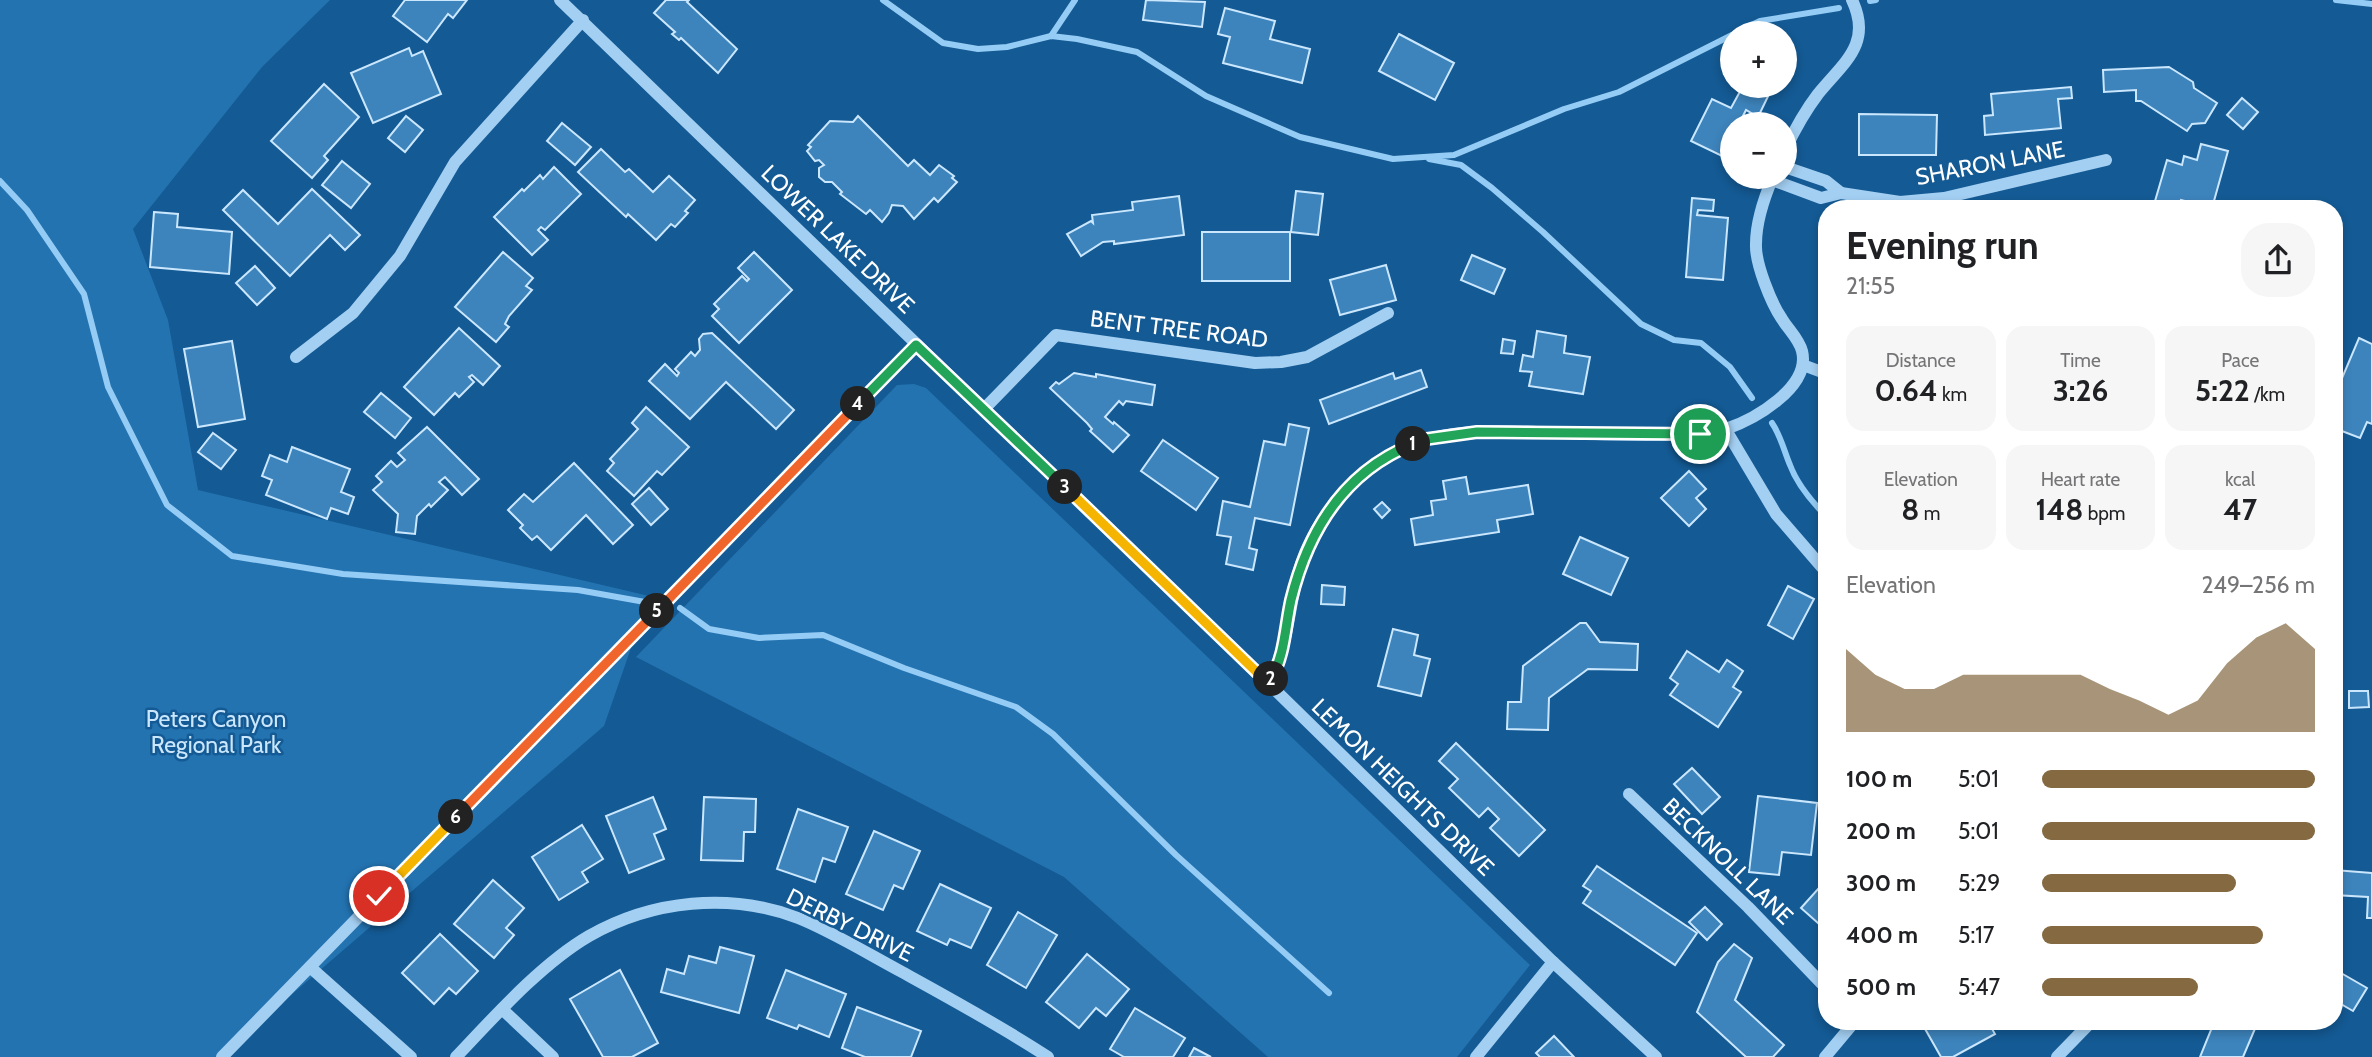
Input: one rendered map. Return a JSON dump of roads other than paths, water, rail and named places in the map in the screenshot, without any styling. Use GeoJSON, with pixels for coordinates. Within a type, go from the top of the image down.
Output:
{"type":"FeatureCollection","features":[{"type":"Feature","properties":{"kind":"street","name":"LOWER LAKE DRIVE"},"geometry":{"type":"LineString","coordinates":[[560,0],[1268,683]]}},
{"type":"Feature","properties":{"kind":"street"},"geometry":{"type":"LineString","coordinates":[[1797,130],[1817,96],[1852,55],[1858,43],[1859,17],[1852,0]]}},
{"type":"Feature","properties":{"kind":"street"},"geometry":{"type":"LineString","coordinates":[[296,357],[353,313],[400,256],[455,162],[583,20]]}},
{"type":"Feature","properties":{"kind":"street","name":"SHARON LANE"},"geometry":{"type":"LineString","coordinates":[[1922,200],[1944,198],[2106,160]]}},
{"type":"Feature","properties":{"kind":"street","name":"SHARON LANE"},"geometry":{"type":"LineString","coordinates":[[1797,171],[1826,181],[1841,193]]}},
{"type":"Feature","properties":{"kind":"street","name":"SHARON LANE"},"geometry":{"type":"LineString","coordinates":[[1797,188],[1821,198],[1841,193],[1887,200]]}},
{"type":"Feature","properties":{"kind":"street"},"geometry":{"type":"LineString","coordinates":[[1268,683],[1281,658],[1291,601],[1306,549],[1321,521],[1358,478],[1404,448],[1427,439],[1477,432],[1700,434],[1726,430],[1782,398],[1803,365],[1802,349],[1781,318],[1764,278],[1755,246],[1768,189]]}},
{"type":"Feature","properties":{"kind":"street","name":"BENT TREE ROAD"},"geometry":{"type":"LineString","coordinates":[[984,409],[1056,335],[1255,363],[1281,362],[1307,357],[1388,313]]}},
{"type":"Feature","properties":{"kind":"street"},"geometry":{"type":"LineString","coordinates":[[222,1057],[916,345]]}},
{"type":"Feature","properties":{"kind":"street"},"geometry":{"type":"LineString","coordinates":[[1803,365],[1818,371]]}},
{"type":"Feature","properties":{"kind":"street"},"geometry":{"type":"LineString","coordinates":[[1726,430],[1776,514],[1818,563]]}},
{"type":"Feature","properties":{"kind":"street","name":"LEMON HEIGHTS DRIVE"},"geometry":{"type":"LineString","coordinates":[[1268,683],[1553,962],[1656,1057]]}},
{"type":"Feature","properties":{"kind":"street","name":"BECKNOLL LANE"},"geometry":{"type":"LineString","coordinates":[[1629,794],[1748,908],[1818,980]]}},
{"type":"Feature","properties":{"kind":"street","name":"DERBY DRIVE"},"geometry":{"type":"LineString","coordinates":[[456,1057],[540,973],[587,937],[654,909],[686,903],[726,903],[765,908],[799,919],[945,995],[1048,1057]]}},
{"type":"Feature","properties":{"kind":"street"},"geometry":{"type":"LineString","coordinates":[[1476,1057],[1553,962]]}},
{"type":"Feature","properties":{"kind":"street"},"geometry":{"type":"LineString","coordinates":[[310,967],[411,1057]]}},
{"type":"Feature","properties":{"kind":"street"},"geometry":{"type":"LineString","coordinates":[[502,1009],[553,1057]]}},
{"type":"Feature","properties":{"kind":"street"},"geometry":{"type":"LineString","coordinates":[[1825,1057],[1848,1030]]}},
{"type":"Feature","properties":{"kind":"street"},"geometry":{"type":"LineString","coordinates":[[2057,1057],[2083,1030]]}},
{"type":"Feature","properties":{"kind":"waterway"},"geometry":{"type":"LineString","coordinates":[[883,0],[943,43],[978,49],[1007,47],[1051,36],[1137,52],[1206,96],[1300,137],[1393,159],[1454,155],[1564,109],[1619,92],[1720,41]]}},
{"type":"Feature","properties":{"kind":"waterway"},"geometry":{"type":"LineString","coordinates":[[1051,36],[1075,0]]}},
{"type":"Feature","properties":{"kind":"waterway"},"geometry":{"type":"LineString","coordinates":[[1870,1],[1876,0]]}},
{"type":"Feature","properties":{"kind":"waterway"},"geometry":{"type":"LineString","coordinates":[[2336,0],[2372,4]]}},
{"type":"Feature","properties":{"kind":"waterway"},"geometry":{"type":"LineString","coordinates":[[1760,21],[1839,8]]}},
{"type":"Feature","properties":{"kind":"waterway"},"geometry":{"type":"LineString","coordinates":[[1429,159],[1461,165],[1543,232],[1641,324],[1674,340],[1701,343],[1730,367],[1752,398]]}},
{"type":"Feature","properties":{"kind":"waterway"},"geometry":{"type":"LineString","coordinates":[[0,181],[27,210],[84,294],[108,387],[167,505],[232,556],[343,574],[578,590],[645,602]]}},
{"type":"Feature","properties":{"kind":"waterway"},"geometry":{"type":"LineString","coordinates":[[1772,423],[1797,479],[1818,507]]}},
{"type":"Feature","properties":{"kind":"waterway"},"geometry":{"type":"LineString","coordinates":[[680,608],[709,629],[759,638],[823,635],[904,668],[1016,707],[1053,734],[1176,855],[1329,993]]}},
{"type":"Feature","properties":{"kind":"park label","name":"Peters Canyon Regional Park"},"geometry":{"type":"Point","coordinates":[216,732]}}]}
